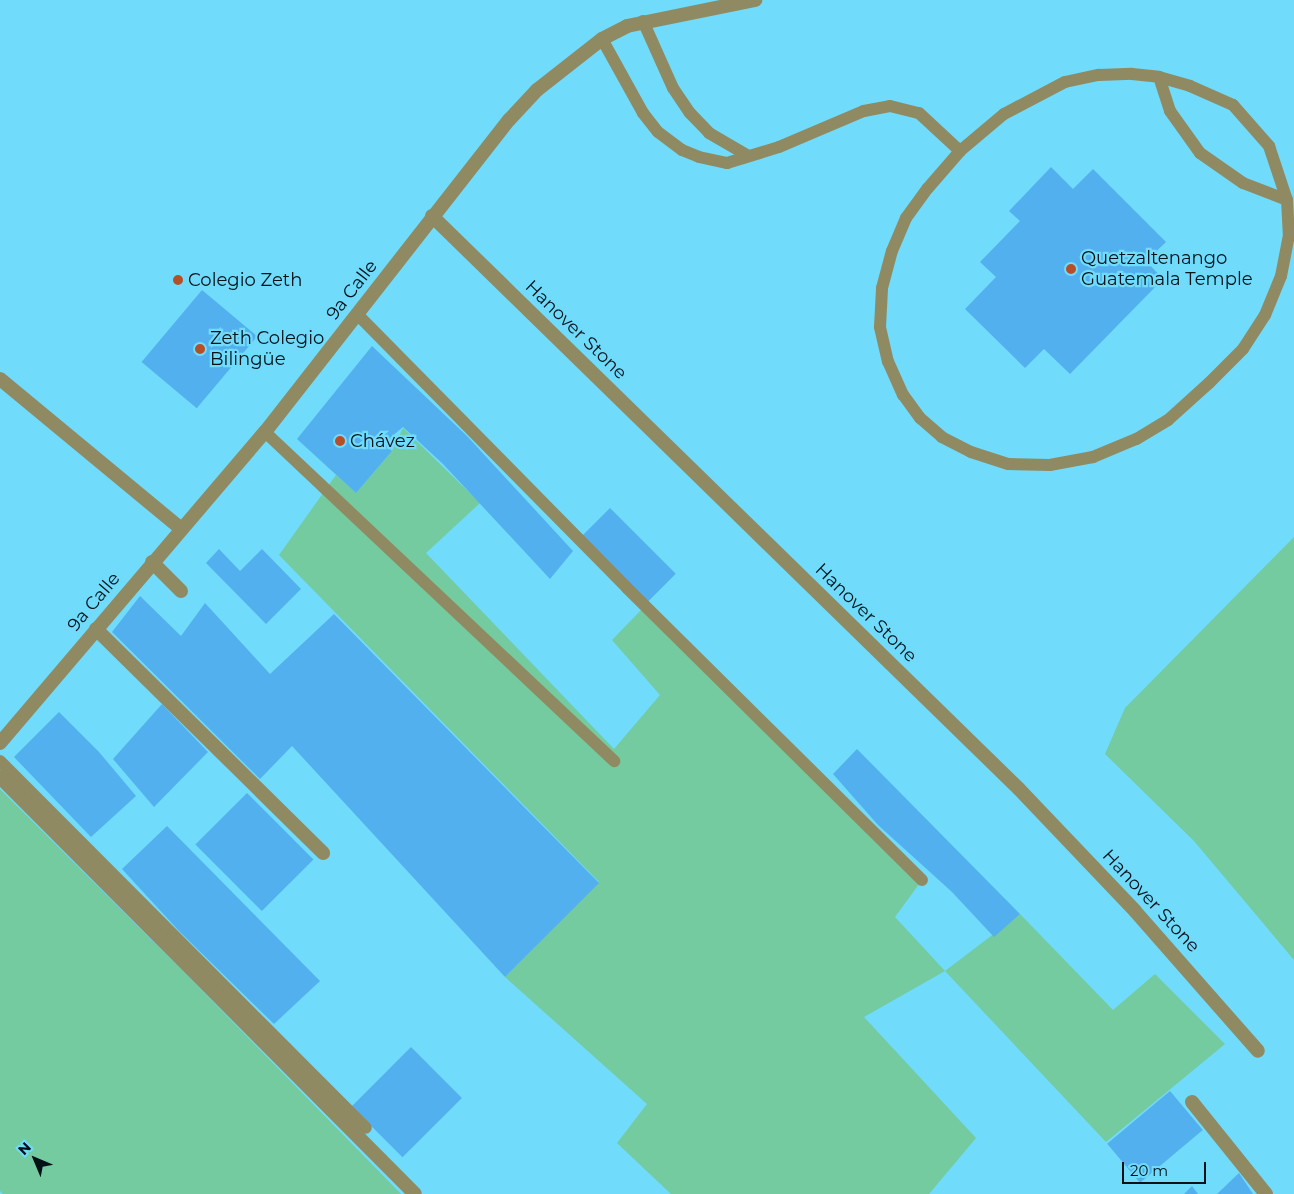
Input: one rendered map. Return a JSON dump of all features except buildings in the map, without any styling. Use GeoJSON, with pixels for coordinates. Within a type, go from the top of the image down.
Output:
{"type":"FeatureCollection","features":[{"type":"Feature","properties":{"kind":"street","name":"9a Calle"},"geometry":{"type":"LineString","coordinates":[[0,743],[180,528],[264,432],[432,216],[537,90],[602,38],[643,21],[755,0]]}},
{"type":"Feature","properties":{"kind":"street","name":"Hanover Stone"},"geometry":{"type":"LineString","coordinates":[[432,216],[1020,790],[1142,918],[1258,1051]]}},
{"type":"Feature","properties":{"kind":"street"},"geometry":{"type":"LineString","coordinates":[[0,379],[180,528]]}},
{"type":"Feature","properties":{"kind":"street"},"geometry":{"type":"LineString","coordinates":[[152,562],[181,591]]}},
{"type":"Feature","properties":{"kind":"street"},"geometry":{"type":"LineString","coordinates":[[96,628],[323,853]]}},
{"type":"Feature","properties":{"kind":"street"},"geometry":{"type":"LineString","coordinates":[[0,777],[415,1194]]}},
{"type":"Feature","properties":{"kind":"street"},"geometry":{"type":"LineString","coordinates":[[1192,1102],[1266,1194]]}},
{"type":"Feature","properties":{"kind":"lane"},"geometry":{"type":"LineString","coordinates":[[643,21],[673,88],[690,113],[716,138],[747,154]]}},
{"type":"Feature","properties":{"kind":"lane"},"geometry":{"type":"LineString","coordinates":[[602,38],[643,113],[670,142],[713,162],[727,163],[747,154],[779,147],[864,111],[890,106],[918,113],[960,151]]}},
{"type":"Feature","properties":{"kind":"lane"},"geometry":{"type":"LineString","coordinates":[[1099,75],[1159,77],[1214,95],[1246,117],[1269,146],[1287,200],[1291,220],[1281,276],[1265,315],[1243,348],[1168,420],[1136,439],[1094,456],[1050,465],[1008,464],[964,448],[942,437],[920,418],[903,395],[888,362],[880,327],[882,288],[892,251],[906,218],[960,151],[1004,114],[1065,82],[1099,75]]}},
{"type":"Feature","properties":{"kind":"lane"},"geometry":{"type":"LineString","coordinates":[[1159,77],[1170,111],[1200,153],[1243,184],[1287,200]]}},
{"type":"Feature","properties":{"kind":"lane"},"geometry":{"type":"LineString","coordinates":[[357,314],[627,588],[922,880]]}},
{"type":"Feature","properties":{"kind":"lane"},"geometry":{"type":"LineString","coordinates":[[264,432],[614,761]]}},
{"type":"Feature","properties":{"kind":"lane"},"geometry":{"type":"LineString","coordinates":[[0,761],[366,1128]]}},
{"type":"Feature","properties":{"kind":"green space"},"geometry":{"type":"Polygon","coordinates":[[[403,428],[480,503],[426,553],[614,749],[660,695],[612,640],[645,606],[922,880],[895,917],[945,971],[864,1017],[976,1138],[929,1194],[671,1194],[617,1143],[647,1104],[505,977],[599,882],[279,555],[336,475],[356,493],[392,451],[403,428]]]}},
{"type":"Feature","properties":{"kind":"green space"},"geometry":{"type":"Polygon","coordinates":[[[1294,537],[1294,960],[1194,841],[1105,754],[1125,708],[1294,537]]]}},
{"type":"Feature","properties":{"kind":"green space"},"geometry":{"type":"Polygon","coordinates":[[[0,789],[180,968],[401,1194],[3,1194],[0,1191],[0,789]]]}},
{"type":"Feature","properties":{"kind":"green space"},"geometry":{"type":"Polygon","coordinates":[[[1020,914],[1113,1010],[1155,974],[1225,1044],[1106,1142],[945,971],[1020,914]]]}},
{"type":"Feature","properties":{"kind":"place","name":"Quetzaltenango Guatemala Temple"},"geometry":{"type":"Point","coordinates":[1071,269]}},
{"type":"Feature","properties":{"kind":"place","name":"Colegio Zeth"},"geometry":{"type":"Point","coordinates":[178,280]}},
{"type":"Feature","properties":{"kind":"place","name":"Zeth Colegio Bilingüe"},"geometry":{"type":"Point","coordinates":[200,349]}},
{"type":"Feature","properties":{"kind":"place","name":"Chávez"},"geometry":{"type":"Point","coordinates":[340,441]}}]}
